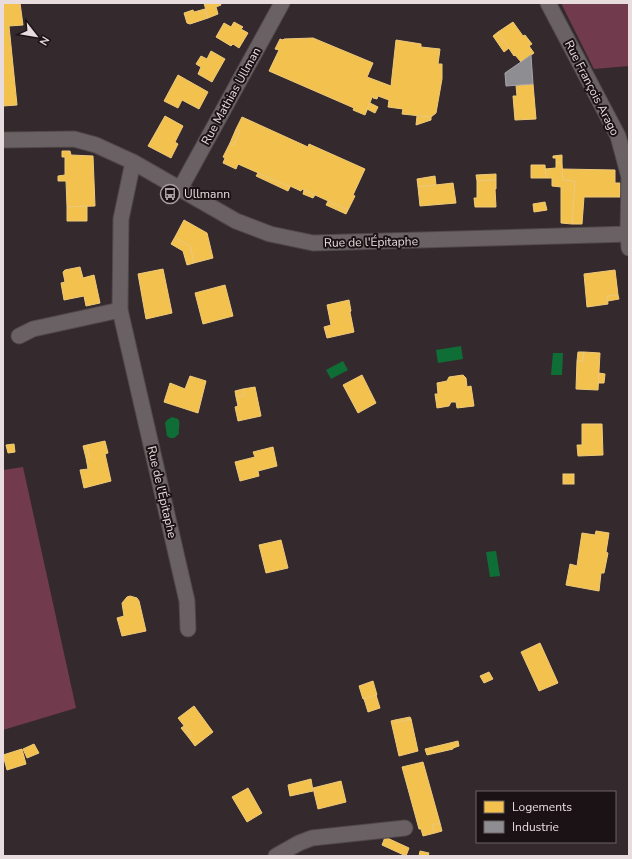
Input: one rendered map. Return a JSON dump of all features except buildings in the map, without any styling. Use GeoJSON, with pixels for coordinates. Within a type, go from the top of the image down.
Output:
{"type":"FeatureCollection","features":[{"type":"Feature","properties":{"kind":"street","name":"Rue Mathias Ullman"},"geometry":{"type":"LineString","coordinates":[[180,189],[282,3]]}},
{"type":"Feature","properties":{"kind":"street","name":"Rue François Arago"},"geometry":{"type":"LineString","coordinates":[[548,3],[618,136],[629,177],[629,239]]}},
{"type":"Feature","properties":{"kind":"street","name":"Rue de l'Épitaphe"},"geometry":{"type":"LineString","coordinates":[[3,140],[74,139],[96,145],[133,162],[236,222],[270,234],[313,243],[629,239]]}},
{"type":"Feature","properties":{"kind":"street","name":"Rue de l'Épitaphe"},"geometry":{"type":"LineString","coordinates":[[133,162],[121,220],[120,310],[187,601],[188,629]]}},
{"type":"Feature","properties":{"kind":"street"},"geometry":{"type":"LineString","coordinates":[[19,336],[33,329],[120,310]]}},
{"type":"Feature","properties":{"kind":"street"},"geometry":{"type":"LineString","coordinates":[[276,856],[299,843],[312,838],[405,828]]}},
{"type":"Feature","properties":{"kind":"shaded area"},"geometry":{"type":"Polygon","coordinates":[[[561,3],[629,3],[629,66],[594,69],[561,3]]]}},
{"type":"Feature","properties":{"kind":"shaded area"},"geometry":{"type":"Polygon","coordinates":[[[461,346],[463,359],[438,363],[436,350],[461,346]]]}},
{"type":"Feature","properties":{"kind":"shaded area"},"geometry":{"type":"Polygon","coordinates":[[[553,353],[563,353],[562,375],[551,375],[553,353]]]}},
{"type":"Feature","properties":{"kind":"shaded area"},"geometry":{"type":"Polygon","coordinates":[[[343,361],[348,370],[331,379],[326,370],[343,361]]]}},
{"type":"Feature","properties":{"kind":"shaded area"},"geometry":{"type":"Polygon","coordinates":[[[172,417],[178,419],[179,421],[179,434],[174,438],[170,438],[167,436],[165,423],[172,417]]]}},
{"type":"Feature","properties":{"kind":"shaded area"},"geometry":{"type":"Polygon","coordinates":[[[23,467],[76,708],[3,730],[3,470],[23,467]]]}},
{"type":"Feature","properties":{"kind":"shaded area"},"geometry":{"type":"Polygon","coordinates":[[[496,551],[500,576],[490,577],[486,552],[496,551]]]}},
{"type":"Feature","properties":{"kind":"place","name":"Ullmann"},"geometry":{"type":"Point","coordinates":[170,194]}}]}
